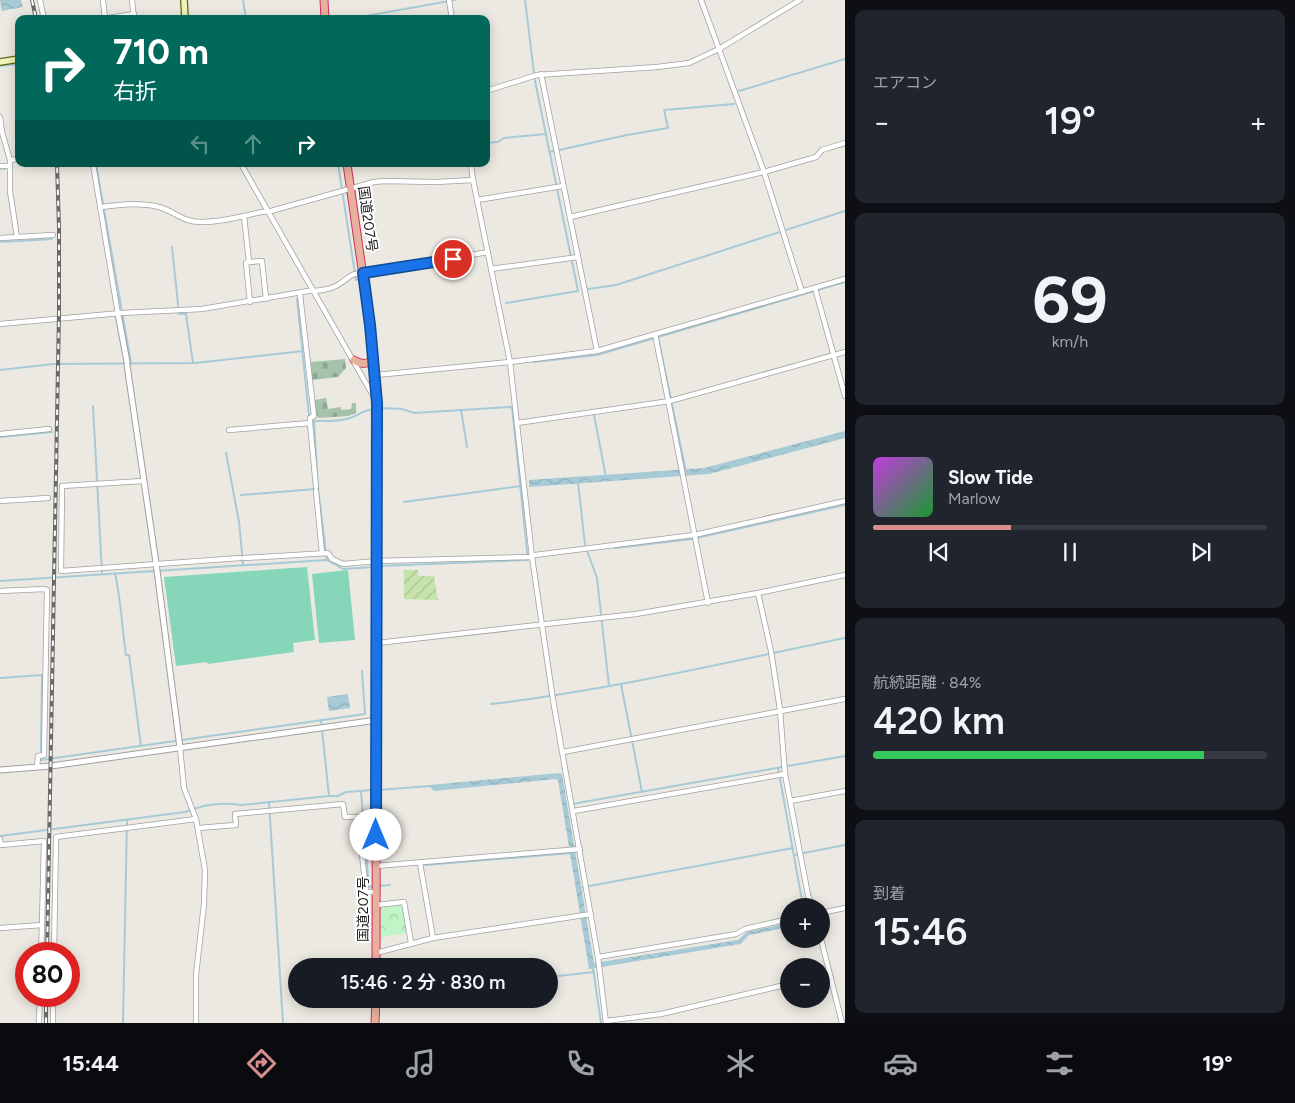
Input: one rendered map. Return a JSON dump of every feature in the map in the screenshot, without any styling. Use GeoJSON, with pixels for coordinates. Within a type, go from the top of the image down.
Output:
{"type":"FeatureCollection","features":[{"type":"Feature","properties":{"kind":"highway"},"geometry":{"type":"LineString","coordinates":[[324,0],[325,15]]}},
{"type":"Feature","properties":{"kind":"highway","name":"国道207号"},"geometry":{"type":"LineString","coordinates":[[347,167],[345,190],[376,375],[376,958]]}},
{"type":"Feature","properties":{"kind":"highway"},"geometry":{"type":"LineString","coordinates":[[354,360],[360,364],[367,364],[374,360]]}},
{"type":"Feature","properties":{"kind":"highway"},"geometry":{"type":"LineString","coordinates":[[376,1008],[376,1023]]}},
{"type":"Feature","properties":{"kind":"main road"},"geometry":{"type":"LineString","coordinates":[[184,0],[185,15]]}},
{"type":"Feature","properties":{"kind":"main road"},"geometry":{"type":"LineString","coordinates":[[0,62],[15,60]]}},
{"type":"Feature","properties":{"kind":"street"},"geometry":{"type":"LineString","coordinates":[[40,0],[43,15]]}},
{"type":"Feature","properties":{"kind":"street"},"geometry":{"type":"LineString","coordinates":[[103,0],[104,15]]}},
{"type":"Feature","properties":{"kind":"street"},"geometry":{"type":"LineString","coordinates":[[132,0],[134,15]]}},
{"type":"Feature","properties":{"kind":"street"},"geometry":{"type":"LineString","coordinates":[[449,0],[451,15]]}},
{"type":"Feature","properties":{"kind":"street"},"geometry":{"type":"LineString","coordinates":[[702,0],[764,172],[802,292]]}},
{"type":"Feature","properties":{"kind":"street"},"geometry":{"type":"LineString","coordinates":[[490,90],[537,75],[682,65],[719,49],[800,0]]}},
{"type":"Feature","properties":{"kind":"street"},"geometry":{"type":"LineString","coordinates":[[537,75],[556,151],[559,187],[570,217],[574,258],[597,351]]}},
{"type":"Feature","properties":{"kind":"street"},"geometry":{"type":"LineString","coordinates":[[0,117],[10,160],[10,191],[17,237]]}},
{"type":"Feature","properties":{"kind":"street"},"geometry":{"type":"LineString","coordinates":[[570,217],[764,172],[816,157],[822,150],[845,143]]}},
{"type":"Feature","properties":{"kind":"street"},"geometry":{"type":"LineString","coordinates":[[10,160],[15,159]]}},
{"type":"Feature","properties":{"kind":"street"},"geometry":{"type":"LineString","coordinates":[[0,166],[9,166]]}},
{"type":"Feature","properties":{"kind":"street"},"geometry":{"type":"LineString","coordinates":[[94,167],[121,313],[184,788],[196,819],[205,870],[204,904],[196,975],[196,1023]]}},
{"type":"Feature","properties":{"kind":"street"},"geometry":{"type":"LineString","coordinates":[[243,167],[354,360],[377,406]]}},
{"type":"Feature","properties":{"kind":"street"},"geometry":{"type":"LineString","coordinates":[[471,167],[510,362],[518,423],[529,558],[573,806],[578,849],[587,887],[589,915],[598,957],[606,1022],[661,1014],[780,986]]}},
{"type":"Feature","properties":{"kind":"street"},"geometry":{"type":"LineString","coordinates":[[102,207],[157,206],[183,220],[202,222],[268,211],[384,181],[436,182],[473,180]]}},
{"type":"Feature","properties":{"kind":"street"},"geometry":{"type":"LineString","coordinates":[[477,200],[559,187]]}},
{"type":"Feature","properties":{"kind":"street"},"geometry":{"type":"LineString","coordinates":[[244,216],[249,262]]}},
{"type":"Feature","properties":{"kind":"street"},"geometry":{"type":"LineString","coordinates":[[0,238],[53,235]]}},
{"type":"Feature","properties":{"kind":"street"},"geometry":{"type":"LineString","coordinates":[[0,324],[121,313],[179,310],[250,302],[336,286],[360,275],[488,252]]}},
{"type":"Feature","properties":{"kind":"street"},"geometry":{"type":"LineString","coordinates":[[491,269],[574,258]]}},
{"type":"Feature","properties":{"kind":"street"},"geometry":{"type":"LineString","coordinates":[[250,302],[246,262],[262,261],[266,299]]}},
{"type":"Feature","properties":{"kind":"street"},"geometry":{"type":"LineString","coordinates":[[376,375],[510,362],[597,351],[655,337],[802,292],[816,290],[845,279]]}},
{"type":"Feature","properties":{"kind":"street"},"geometry":{"type":"LineString","coordinates":[[816,290],[845,396]]}},
{"type":"Feature","properties":{"kind":"street"},"geometry":{"type":"LineString","coordinates":[[300,294],[314,416],[310,418],[310,423],[316,489],[325,553],[332,560],[343,564],[377,565],[529,558],[536,555],[586,548],[695,537],[845,501]]}},
{"type":"Feature","properties":{"kind":"street"},"geometry":{"type":"LineString","coordinates":[[655,337],[670,401],[681,468],[708,603]]}},
{"type":"Feature","properties":{"kind":"street"},"geometry":{"type":"LineString","coordinates":[[518,423],[670,401],[845,352]]}},
{"type":"Feature","properties":{"kind":"street"},"geometry":{"type":"LineString","coordinates":[[229,430],[310,423]]}},
{"type":"Feature","properties":{"kind":"street"},"geometry":{"type":"LineString","coordinates":[[0,434],[49,429]]}},
{"type":"Feature","properties":{"kind":"street"},"geometry":{"type":"LineString","coordinates":[[143,482],[62,486],[61,571],[101,567],[156,568],[242,558],[325,553]]}},
{"type":"Feature","properties":{"kind":"street"},"geometry":{"type":"LineString","coordinates":[[0,501],[48,498]]}},
{"type":"Feature","properties":{"kind":"street"},"geometry":{"type":"LineString","coordinates":[[377,642],[603,618],[708,603],[845,575]]}},
{"type":"Feature","properties":{"kind":"street"},"geometry":{"type":"LineString","coordinates":[[0,591],[48,590],[44,755],[38,756],[37,767]]}},
{"type":"Feature","properties":{"kind":"street"},"geometry":{"type":"LineString","coordinates":[[758,593],[771,653],[780,710],[782,771],[810,898]]}},
{"type":"Feature","properties":{"kind":"street"},"geometry":{"type":"LineString","coordinates":[[563,752],[845,699]]}},
{"type":"Feature","properties":{"kind":"street"},"geometry":{"type":"LineString","coordinates":[[0,770],[37,767],[179,743],[322,728],[377,720]]}},
{"type":"Feature","properties":{"kind":"street"},"geometry":{"type":"LineString","coordinates":[[573,806],[782,771]]}},
{"type":"Feature","properties":{"kind":"street"},"geometry":{"type":"LineString","coordinates":[[790,801],[845,791]]}},
{"type":"Feature","properties":{"kind":"street"},"geometry":{"type":"LineString","coordinates":[[198,828],[236,825],[235,814],[343,804],[345,817],[358,817],[366,892],[376,889]]}},
{"type":"Feature","properties":{"kind":"street"},"geometry":{"type":"LineString","coordinates":[[54,942],[56,837],[196,819]]}},
{"type":"Feature","properties":{"kind":"street"},"geometry":{"type":"LineString","coordinates":[[0,839],[1,845],[44,841],[41,942]]}},
{"type":"Feature","properties":{"kind":"street"},"geometry":{"type":"LineString","coordinates":[[376,866],[578,849]]}},
{"type":"Feature","properties":{"kind":"street"},"geometry":{"type":"LineString","coordinates":[[420,863],[433,938]]}},
{"type":"Feature","properties":{"kind":"street"},"geometry":{"type":"LineString","coordinates":[[376,905],[404,902],[411,943]]}},
{"type":"Feature","properties":{"kind":"street"},"geometry":{"type":"LineString","coordinates":[[830,911],[845,908]]}},
{"type":"Feature","properties":{"kind":"street"},"geometry":{"type":"LineString","coordinates":[[376,953],[433,938],[589,915]]}},
{"type":"Feature","properties":{"kind":"street"},"geometry":{"type":"LineString","coordinates":[[598,957],[736,934],[745,929],[780,922]]}},
{"type":"Feature","properties":{"kind":"street"},"geometry":{"type":"LineString","coordinates":[[0,928],[42,925]]}},
{"type":"Feature","properties":{"kind":"street"},"geometry":{"type":"LineString","coordinates":[[830,976],[843,1022]]}},
{"type":"Feature","properties":{"kind":"street"},"geometry":{"type":"LineString","coordinates":[[39,1023],[40,1007]]}},
{"type":"Feature","properties":{"kind":"street"},"geometry":{"type":"LineString","coordinates":[[53,1007],[53,1023]]}},
{"type":"Feature","properties":{"kind":"green space"},"geometry":{"type":"Polygon","coordinates":[[[345,359],[346,368],[338,377],[312,380],[311,362],[345,359]]]}},
{"type":"Feature","properties":{"kind":"green space"},"geometry":{"type":"Polygon","coordinates":[[[326,398],[328,409],[340,407],[342,410],[351,409],[352,403],[356,403],[356,413],[348,416],[319,418],[316,415],[314,400],[326,398]]]}},
{"type":"Feature","properties":{"kind":"green space"},"geometry":{"type":"Polygon","coordinates":[[[307,567],[315,640],[293,643],[294,652],[208,664],[207,662],[176,666],[164,577],[307,567]]]}},
{"type":"Feature","properties":{"kind":"green space"},"geometry":{"type":"Polygon","coordinates":[[[348,570],[355,640],[319,643],[312,574],[348,570]]]}},
{"type":"Feature","properties":{"kind":"green space"},"geometry":{"type":"Polygon","coordinates":[[[404,570],[418,570],[418,576],[434,576],[438,600],[404,599],[404,570]]]}},
{"type":"Feature","properties":{"kind":"green space"},"geometry":{"type":"Polygon","coordinates":[[[402,905],[407,933],[379,938],[380,908],[402,905]]]}},
{"type":"Feature","properties":{"kind":"water"},"geometry":{"type":"Polygon","coordinates":[[[0,0],[21,0],[23,7],[2,11],[0,0]]]}},
{"type":"Feature","properties":{"kind":"water"},"geometry":{"type":"Polygon","coordinates":[[[845,431],[845,438],[709,474],[529,487],[529,480],[704,468],[845,431]]]}},
{"type":"Feature","properties":{"kind":"water"},"geometry":{"type":"Polygon","coordinates":[[[348,694],[350,708],[329,711],[327,697],[348,694]]]}},
{"type":"Feature","properties":{"kind":"water"},"geometry":{"type":"Polygon","coordinates":[[[562,774],[594,963],[738,940],[747,932],[780,925],[780,929],[749,935],[740,944],[589,969],[558,780],[434,791],[430,785],[562,774]]]}},
{"type":"Feature","properties":{"kind":"waterway"},"geometry":{"type":"LineString","coordinates":[[243,0],[245,15]]}},
{"type":"Feature","properties":{"kind":"waterway"},"geometry":{"type":"LineString","coordinates":[[371,15],[455,0]]}},
{"type":"Feature","properties":{"kind":"waterway"},"geometry":{"type":"LineString","coordinates":[[506,303],[578,291],[535,81],[525,0]]}},
{"type":"Feature","properties":{"kind":"waterway"},"geometry":{"type":"LineString","coordinates":[[739,91],[845,59]]}},
{"type":"Feature","properties":{"kind":"waterway"},"geometry":{"type":"LineString","coordinates":[[0,66],[15,64]]}},
{"type":"Feature","properties":{"kind":"waterway"},"geometry":{"type":"LineString","coordinates":[[550,152],[668,128],[664,110],[734,104]]}},
{"type":"Feature","properties":{"kind":"waterway"},"geometry":{"type":"LineString","coordinates":[[490,143],[498,142],[504,138],[546,134]]}},
{"type":"Feature","properties":{"kind":"waterway"},"geometry":{"type":"LineString","coordinates":[[97,167],[131,363]]}},
{"type":"Feature","properties":{"kind":"waterway"},"geometry":{"type":"LineString","coordinates":[[338,167],[356,280],[361,279]]}},
{"type":"Feature","properties":{"kind":"waterway"},"geometry":{"type":"LineString","coordinates":[[0,169],[5,169]]}},
{"type":"Feature","properties":{"kind":"waterway"},"geometry":{"type":"LineString","coordinates":[[588,289],[616,285],[845,211]]}},
{"type":"Feature","properties":{"kind":"waterway"},"geometry":{"type":"LineString","coordinates":[[0,242],[52,239]]}},
{"type":"Feature","properties":{"kind":"waterway"},"geometry":{"type":"LineString","coordinates":[[172,247],[179,314],[186,314],[193,363]]}},
{"type":"Feature","properties":{"kind":"waterway"},"geometry":{"type":"LineString","coordinates":[[366,278],[457,262]]}},
{"type":"Feature","properties":{"kind":"waterway"},"geometry":{"type":"LineString","coordinates":[[534,362],[597,355],[845,282]]}},
{"type":"Feature","properties":{"kind":"waterway"},"geometry":{"type":"LineString","coordinates":[[297,299],[309,416]]}},
{"type":"Feature","properties":{"kind":"waterway"},"geometry":{"type":"LineString","coordinates":[[658,337],[686,472]]}},
{"type":"Feature","properties":{"kind":"waterway"},"geometry":{"type":"LineString","coordinates":[[0,370],[53,364],[195,363],[303,351]]}},
{"type":"Feature","properties":{"kind":"waterway"},"geometry":{"type":"LineString","coordinates":[[93,406],[102,573]]}},
{"type":"Feature","properties":{"kind":"waterway"},"geometry":{"type":"LineString","coordinates":[[379,566],[528,560],[512,407],[414,413],[402,409],[380,408]]}},
{"type":"Feature","properties":{"kind":"waterway"},"geometry":{"type":"LineString","coordinates":[[327,560],[318,489],[314,421],[341,420],[375,409]]}},
{"type":"Feature","properties":{"kind":"waterway"},"geometry":{"type":"LineString","coordinates":[[461,410],[467,447]]}},
{"type":"Feature","properties":{"kind":"waterway"},"geometry":{"type":"LineString","coordinates":[[594,415],[606,477]]}},
{"type":"Feature","properties":{"kind":"waterway"},"geometry":{"type":"LineString","coordinates":[[0,437],[52,432]]}},
{"type":"Feature","properties":{"kind":"waterway"},"geometry":{"type":"LineString","coordinates":[[226,453],[239,522],[243,564]]}},
{"type":"Feature","properties":{"kind":"waterway"},"geometry":{"type":"LineString","coordinates":[[578,482],[585,545],[597,578],[609,686]]}},
{"type":"Feature","properties":{"kind":"waterway"},"geometry":{"type":"LineString","coordinates":[[404,502],[521,486]]}},
{"type":"Feature","properties":{"kind":"waterway"},"geometry":{"type":"LineString","coordinates":[[241,495],[316,489]]}},
{"type":"Feature","properties":{"kind":"waterway"},"geometry":{"type":"LineString","coordinates":[[615,548],[692,539],[845,505]]}},
{"type":"Feature","properties":{"kind":"waterway"},"geometry":{"type":"LineString","coordinates":[[0,581],[327,560],[343,569],[374,567]]}},
{"type":"Feature","properties":{"kind":"waterway"},"geometry":{"type":"LineString","coordinates":[[115,573],[126,655],[129,655],[141,746]]}},
{"type":"Feature","properties":{"kind":"waterway"},"geometry":{"type":"LineString","coordinates":[[491,704],[624,683],[845,638]]}},
{"type":"Feature","properties":{"kind":"waterway"},"geometry":{"type":"LineString","coordinates":[[41,760],[365,714],[362,671]]}},
{"type":"Feature","properties":{"kind":"waterway"},"geometry":{"type":"LineString","coordinates":[[0,678],[42,675],[41,752]]}},
{"type":"Feature","properties":{"kind":"waterway"},"geometry":{"type":"LineString","coordinates":[[621,684],[642,792]]}},
{"type":"Feature","properties":{"kind":"waterway"},"geometry":{"type":"LineString","coordinates":[[0,836],[185,812],[212,805],[241,805],[329,796],[321,720]]}},
{"type":"Feature","properties":{"kind":"waterway"},"geometry":{"type":"LineString","coordinates":[[572,804],[845,756]]}},
{"type":"Feature","properties":{"kind":"waterway"},"geometry":{"type":"LineString","coordinates":[[778,768],[802,898]]}},
{"type":"Feature","properties":{"kind":"waterway"},"geometry":{"type":"LineString","coordinates":[[378,790],[430,786]]}},
{"type":"Feature","properties":{"kind":"waterway"},"geometry":{"type":"LineString","coordinates":[[329,796],[338,796],[346,792],[373,790]]}},
{"type":"Feature","properties":{"kind":"waterway"},"geometry":{"type":"LineString","coordinates":[[361,792],[369,887],[390,885]]}},
{"type":"Feature","properties":{"kind":"waterway"},"geometry":{"type":"LineString","coordinates":[[269,802],[283,1023]]}},
{"type":"Feature","properties":{"kind":"waterway"},"geometry":{"type":"LineString","coordinates":[[123,1023],[127,820]]}},
{"type":"Feature","properties":{"kind":"waterway"},"geometry":{"type":"LineString","coordinates":[[794,855],[845,845]]}},
{"type":"Feature","properties":{"kind":"waterway"},"geometry":{"type":"LineString","coordinates":[[579,888],[793,848]]}},
{"type":"Feature","properties":{"kind":"waterway"},"geometry":{"type":"LineString","coordinates":[[425,865],[572,853]]}},
{"type":"Feature","properties":{"kind":"waterway"},"geometry":{"type":"LineString","coordinates":[[593,968],[601,1023]]}},
{"type":"Feature","properties":{"kind":"waterway"},"geometry":{"type":"LineString","coordinates":[[558,976],[594,972]]}},
{"type":"Feature","properties":{"kind":"railway"},"geometry":{"type":"LineString","coordinates":[[32,0],[35,15]]}},
{"type":"Feature","properties":{"kind":"railway"},"geometry":{"type":"LineString","coordinates":[[47,942],[59,313],[57,167]]}},
{"type":"Feature","properties":{"kind":"railway"},"geometry":{"type":"LineString","coordinates":[[46,1007],[46,1023]]}},
{"type":"Feature","properties":{"kind":"route"},"geometry":{"type":"LineString","coordinates":[[376,835],[377,403],[376,375],[363,273],[453,259]]}}]}
